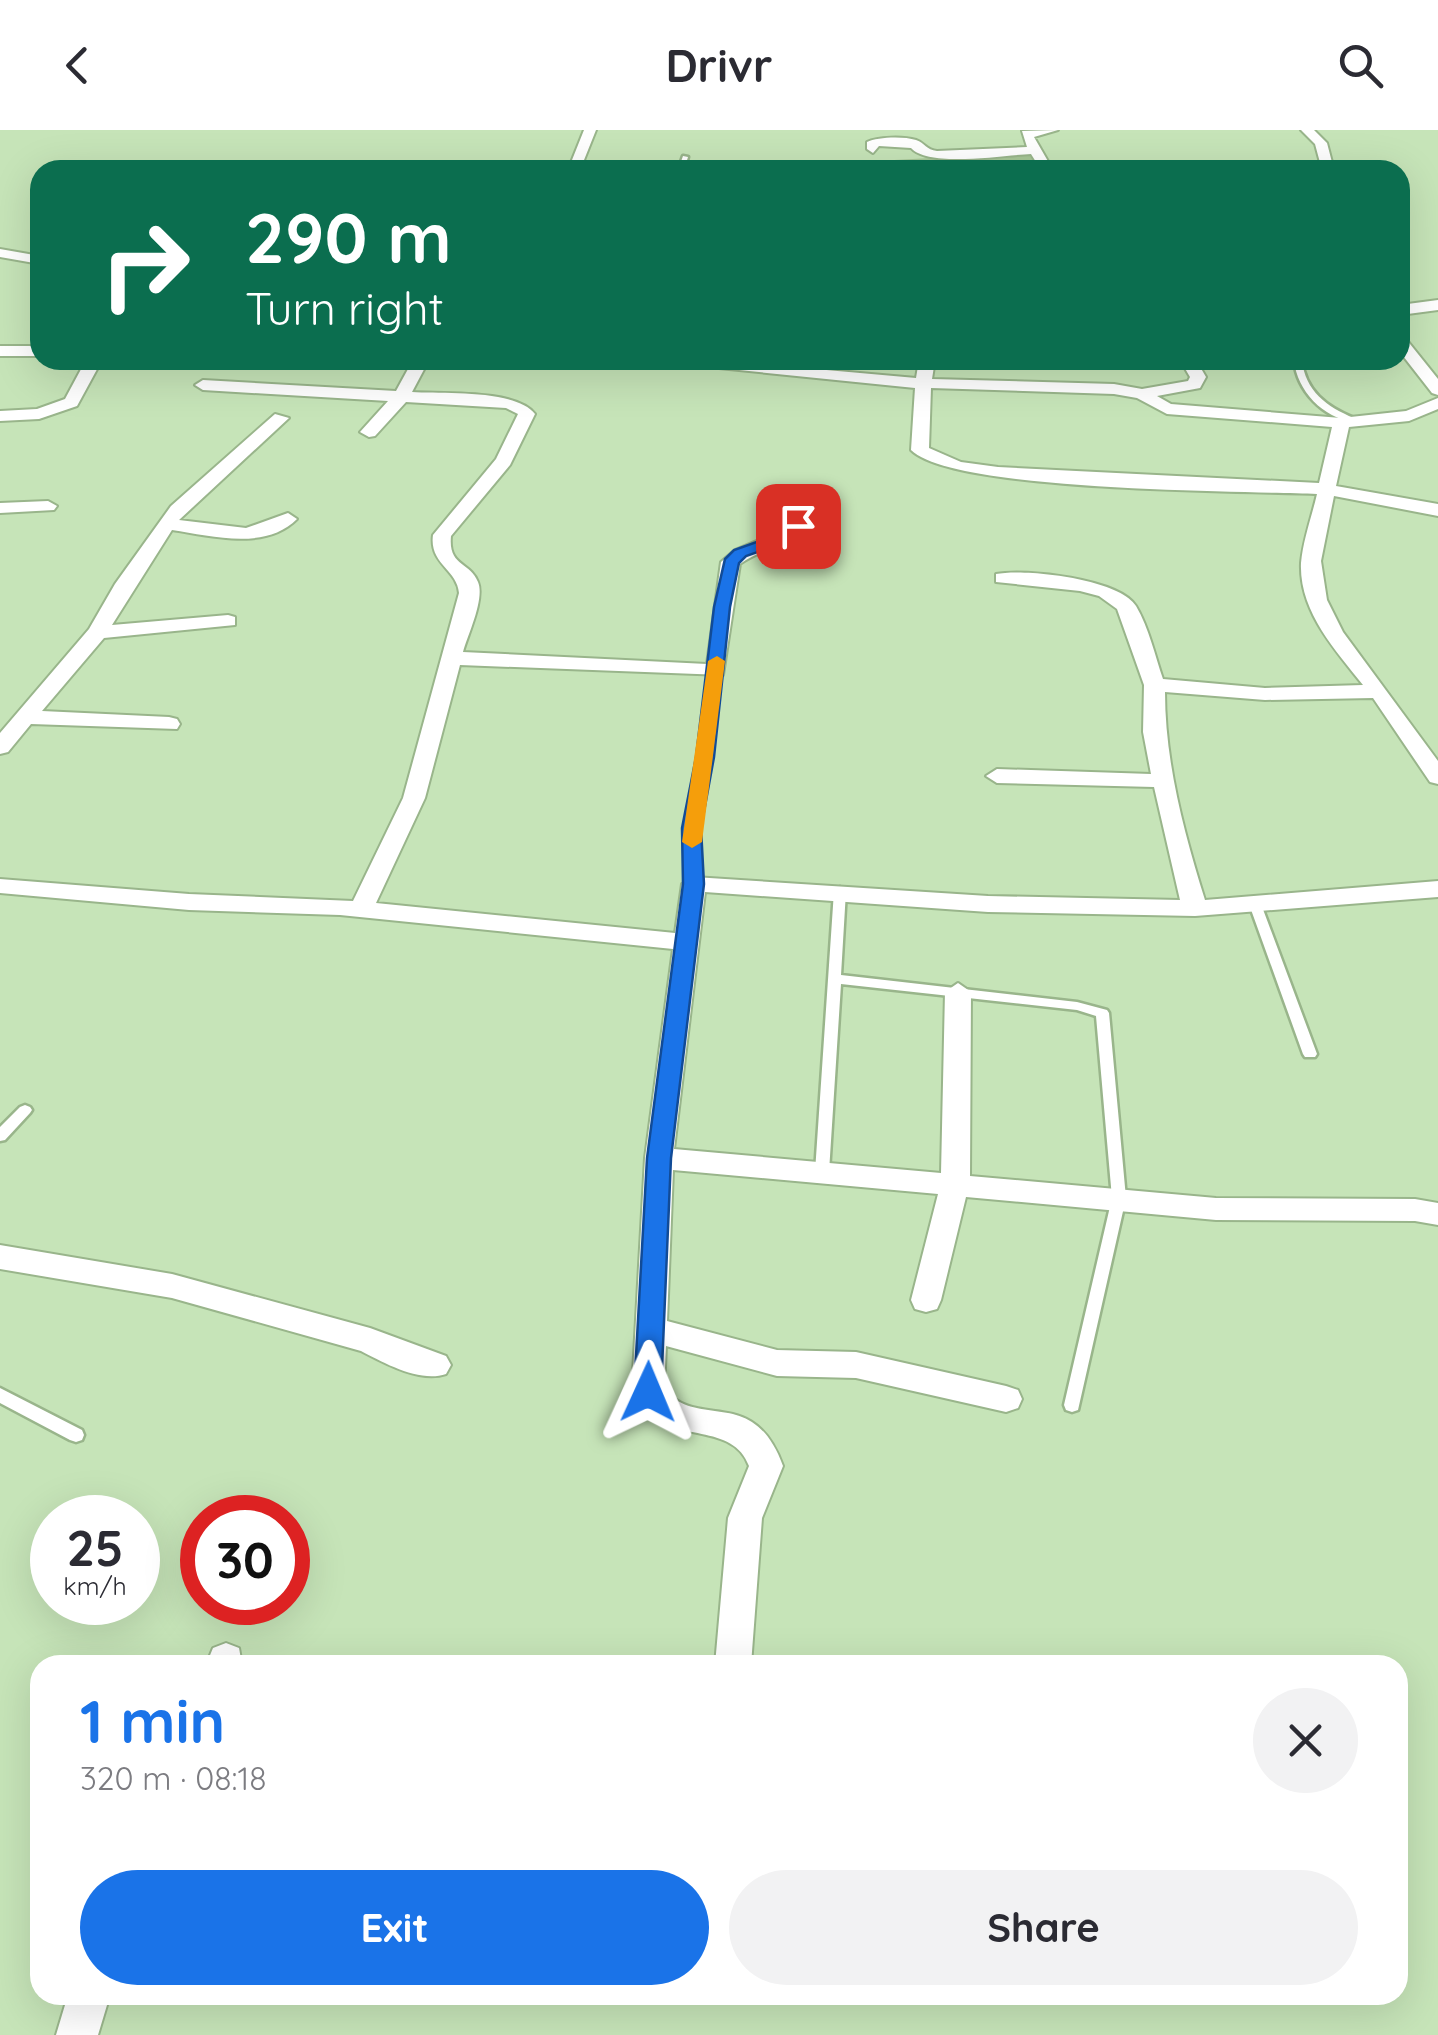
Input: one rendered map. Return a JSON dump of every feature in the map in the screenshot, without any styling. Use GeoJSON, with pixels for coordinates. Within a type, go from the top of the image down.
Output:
{"type":"FeatureCollection","features":[{"type":"Feature","properties":{"kind":"street"},"geometry":{"type":"LineString","coordinates":[[578,160],[590,130]]}},
{"type":"Feature","properties":{"kind":"street"},"geometry":{"type":"LineString","coordinates":[[1040,160],[1022,132],[1052,130]]}},
{"type":"Feature","properties":{"kind":"street"},"geometry":{"type":"LineString","coordinates":[[1307,130],[1321,143],[1325,160]]}},
{"type":"Feature","properties":{"kind":"street"},"geometry":{"type":"LineString","coordinates":[[873,149],[873,142],[903,142],[915,144],[923,153],[937,155],[1033,150]]}},
{"type":"Feature","properties":{"kind":"street"},"geometry":{"type":"LineString","coordinates":[[1,254],[30,258]]}},
{"type":"Feature","properties":{"kind":"street"},"geometry":{"type":"LineString","coordinates":[[1410,309],[1438,305]]}},
{"type":"Feature","properties":{"kind":"street"},"geometry":{"type":"LineString","coordinates":[[0,351],[30,350]]}},
{"type":"Feature","properties":{"kind":"street"},"geometry":{"type":"LineString","coordinates":[[1410,355],[1438,390]]}},
{"type":"Feature","properties":{"kind":"street"},"geometry":{"type":"LineString","coordinates":[[0,416],[39,414],[71,402],[89,370]]}},
{"type":"Feature","properties":{"kind":"street"},"geometry":{"type":"LineString","coordinates":[[370,432],[401,397],[415,370]]}},
{"type":"Feature","properties":{"kind":"street"},"geometry":{"type":"LineString","coordinates":[[781,370],[926,384],[1114,389],[1142,394],[1194,385],[1198,377],[1194,370]]}},
{"type":"Feature","properties":{"kind":"street"},"geometry":{"type":"LineString","coordinates":[[927,370],[919,416],[920,450],[936,461],[979,471],[1026,475],[1326,489],[1438,510]]}},
{"type":"Feature","properties":{"kind":"street"},"geometry":{"type":"LineString","coordinates":[[203,384],[508,403],[527,414],[504,461],[442,535],[439,549],[443,561],[468,581],[469,594],[414,798],[361,909]]}},
{"type":"Feature","properties":{"kind":"street"},"geometry":{"type":"LineString","coordinates":[[1142,394],[1153,404],[1182,412],[1346,421],[1409,416],[1438,403]]}},
{"type":"Feature","properties":{"kind":"street"},"geometry":{"type":"LineString","coordinates":[[0,747],[98,632],[125,584],[176,510],[282,418]]}},
{"type":"Feature","properties":{"kind":"street"},"geometry":{"type":"LineString","coordinates":[[1346,421],[1326,489],[1310,581],[1324,620],[1338,644],[1378,691],[1438,777]]}},
{"type":"Feature","properties":{"kind":"street"},"geometry":{"type":"LineString","coordinates":[[452,658],[716,671],[731,562],[740,553],[790,535],[798,526],[801,501]]}},
{"type":"Feature","properties":{"kind":"street"},"geometry":{"type":"LineString","coordinates":[[0,508],[48,506]]}},
{"type":"Feature","properties":{"kind":"street"},"geometry":{"type":"LineString","coordinates":[[168,524],[257,535],[274,530],[288,518]]}},
{"type":"Feature","properties":{"kind":"street"},"geometry":{"type":"LineString","coordinates":[[1003,578],[1081,584],[1106,592],[1126,606],[1155,685],[1154,732],[1177,848],[1196,908]]}},
{"type":"Feature","properties":{"kind":"street"},"geometry":{"type":"LineString","coordinates":[[98,632],[228,621]]}},
{"type":"Feature","properties":{"kind":"street"},"geometry":{"type":"LineString","coordinates":[[1155,685],[1265,694],[1378,691]]}},
{"type":"Feature","properties":{"kind":"street"},"geometry":{"type":"LineString","coordinates":[[25,717],[169,724]]}},
{"type":"Feature","properties":{"kind":"street"},"geometry":{"type":"LineString","coordinates":[[997,776],[1164,781]]}},
{"type":"Feature","properties":{"kind":"street"},"geometry":{"type":"LineString","coordinates":[[734,1655],[744,1518],[766,1466],[759,1446],[738,1430],[688,1418],[656,1404],[648,1392],[648,1328],[659,1158],[694,884],[988,904],[1196,908],[1438,889]]}},
{"type":"Feature","properties":{"kind":"street"},"geometry":{"type":"LineString","coordinates":[[0,886],[190,902],[361,909],[686,942]]}},
{"type":"Feature","properties":{"kind":"street"},"geometry":{"type":"LineString","coordinates":[[926,1300],[955,1184],[958,992]]}},
{"type":"Feature","properties":{"kind":"street"},"geometry":{"type":"LineString","coordinates":[[659,1158],[1248,1210],[1415,1210],[1438,1214]]}},
{"type":"Feature","properties":{"kind":"street"},"geometry":{"type":"LineString","coordinates":[[0,1257],[172,1286],[370,1340],[394,1354],[435,1365]]}},
{"type":"Feature","properties":{"kind":"street"},"geometry":{"type":"LineString","coordinates":[[648,1328],[776,1362],[856,1365],[1006,1399]]}},
{"type":"Feature","properties":{"kind":"street"},"geometry":{"type":"LineString","coordinates":[[77,2035],[86,2005]]}},
{"type":"Feature","properties":{"kind":"lane"},"geometry":{"type":"LineString","coordinates":[[1299,370],[1319,402],[1346,421]]}},
{"type":"Feature","properties":{"kind":"lane"},"geometry":{"type":"LineString","coordinates":[[694,884],[692,828],[716,671]]}},
{"type":"Feature","properties":{"kind":"lane"},"geometry":{"type":"LineString","coordinates":[[822,1172],[840,891]]}},
{"type":"Feature","properties":{"kind":"lane"},"geometry":{"type":"LineString","coordinates":[[1255,904],[1310,1054]]}},
{"type":"Feature","properties":{"kind":"lane"},"geometry":{"type":"LineString","coordinates":[[834,979],[1077,1006],[1102,1013],[1118,1198],[1072,1405]]}},
{"type":"Feature","properties":{"kind":"lane"},"geometry":{"type":"LineString","coordinates":[[0,1136],[25,1110]]}},
{"type":"Feature","properties":{"kind":"lane"},"geometry":{"type":"LineString","coordinates":[[0,1395],[76,1435]]}},
{"type":"Feature","properties":{"kind":"green space"},"geometry":{"type":"Polygon","coordinates":[[[1024,153],[1033,160],[894,160],[1024,153]]]}},
{"type":"Feature","properties":{"kind":"slow traffic"},"geometry":{"type":"LineString","coordinates":[[692,842],[717,661]]}},
{"type":"Feature","properties":{"kind":"route"},"geometry":{"type":"LineString","coordinates":[[648,1392],[648,1328],[659,1158],[694,884],[692,828],[705,757],[722,607],[731,562],[740,553],[778,542],[798,526]]}}]}
